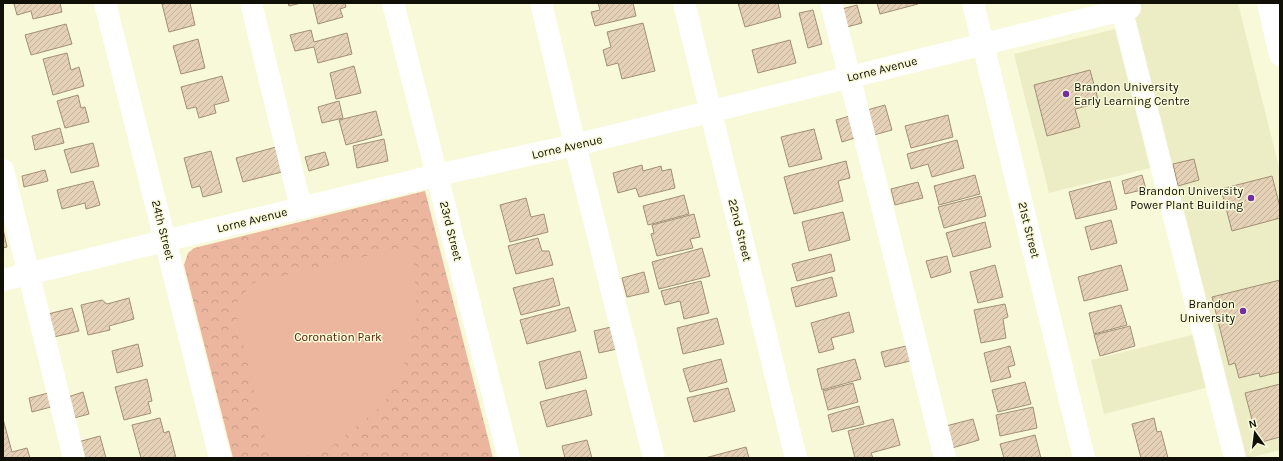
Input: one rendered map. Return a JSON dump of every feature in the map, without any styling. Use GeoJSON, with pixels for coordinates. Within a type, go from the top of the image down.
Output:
{"type":"FeatureCollection","features":[{"type":"Feature","properties":{"kind":"street","name":"24th Street"},"geometry":{"type":"LineString","coordinates":[[105,3],[220,458]]}},
{"type":"Feature","properties":{"kind":"street"},"geometry":{"type":"LineString","coordinates":[[252,3],[301,208]]}},
{"type":"Feature","properties":{"kind":"street","name":"23rd Street"},"geometry":{"type":"LineString","coordinates":[[393,3],[509,458]]}},
{"type":"Feature","properties":{"kind":"street"},"geometry":{"type":"LineString","coordinates":[[541,3],[575,145],[654,458]]}},
{"type":"Feature","properties":{"kind":"street","name":"22nd Street"},"geometry":{"type":"LineString","coordinates":[[684,3],[796,458]]}},
{"type":"Feature","properties":{"kind":"street"},"geometry":{"type":"LineString","coordinates":[[831,3],[945,458]]}},
{"type":"Feature","properties":{"kind":"street","name":"21st Street"},"geometry":{"type":"LineString","coordinates":[[972,3],[1084,458]]}},
{"type":"Feature","properties":{"kind":"street"},"geometry":{"type":"LineString","coordinates":[[1268,3],[1280,55]]}},
{"type":"Feature","properties":{"kind":"street","name":"Lorne Avenue"},"geometry":{"type":"LineString","coordinates":[[3,280],[437,175],[575,145],[712,112],[983,45],[1124,7]]}},
{"type":"Feature","properties":{"kind":"street"},"geometry":{"type":"LineString","coordinates":[[1124,7],[1235,458]]}},
{"type":"Feature","properties":{"kind":"street"},"geometry":{"type":"LineString","coordinates":[[3,170],[74,458]]}},
{"type":"Feature","properties":{"kind":"shaded area","name":"Brandon University"},"geometry":{"type":"Polygon","coordinates":[[[1129,3],[1238,3],[1280,171],[1280,450],[1249,458],[1243,458],[1129,3]]]}},
{"type":"Feature","properties":{"kind":"shaded area"},"geometry":{"type":"Polygon","coordinates":[[[1119,28],[1154,167],[1049,193],[1014,54],[1119,28]]]}},
{"type":"Feature","properties":{"kind":"shaded area","name":"Brandon University"},"geometry":{"type":"Polygon","coordinates":[[[1196,334],[1209,387],[1104,414],[1091,360],[1196,334]]]}},
{"type":"Feature","properties":{"kind":"green space","name":"Coronation Park"},"geometry":{"type":"Polygon","coordinates":[[[425,191],[493,458],[233,458],[184,265],[188,253],[194,248],[425,191]]]}},
{"type":"Feature","properties":{"kind":"green space"},"geometry":{"type":"Polygon","coordinates":[[[413,245],[417,318],[404,363],[384,404],[330,448],[298,458],[270,458],[234,306],[253,283],[413,245]]]}},
{"type":"Feature","properties":{"kind":"building"},"geometry":{"type":"Polygon","coordinates":[[[60,3],[62,12],[33,19],[31,11],[17,15],[14,4],[60,3]]]}},
{"type":"Feature","properties":{"kind":"building"},"geometry":{"type":"Polygon","coordinates":[[[190,3],[195,25],[169,32],[162,4],[190,3]]]}},
{"type":"Feature","properties":{"kind":"building"},"geometry":{"type":"Polygon","coordinates":[[[288,3],[301,3],[289,6],[288,3]]]}},
{"type":"Feature","properties":{"kind":"building"},"geometry":{"type":"Polygon","coordinates":[[[313,3],[345,3],[346,7],[340,9],[343,17],[318,24],[313,3]]]}},
{"type":"Feature","properties":{"kind":"building"},"geometry":{"type":"Polygon","coordinates":[[[598,3],[633,3],[636,16],[595,26],[591,12],[600,10],[598,3]]]}},
{"type":"Feature","properties":{"kind":"building"},"geometry":{"type":"Polygon","coordinates":[[[738,3],[778,3],[781,17],[745,27],[738,3]]]}},
{"type":"Feature","properties":{"kind":"building"},"geometry":{"type":"Polygon","coordinates":[[[877,3],[918,3],[918,4],[880,14],[877,3]]]}},
{"type":"Feature","properties":{"kind":"building"},"geometry":{"type":"Polygon","coordinates":[[[857,5],[862,23],[843,28],[838,10],[857,5]]]}},
{"type":"Feature","properties":{"kind":"building"},"geometry":{"type":"Polygon","coordinates":[[[813,10],[822,44],[808,48],[799,13],[813,10]]]}},
{"type":"Feature","properties":{"kind":"building"},"geometry":{"type":"Polygon","coordinates":[[[643,23],[655,71],[622,79],[618,63],[607,66],[603,50],[611,47],[607,32],[643,23]]]}},
{"type":"Feature","properties":{"kind":"building"},"geometry":{"type":"Polygon","coordinates":[[[66,24],[72,44],[31,55],[25,35],[66,24]]]}},
{"type":"Feature","properties":{"kind":"building"},"geometry":{"type":"Polygon","coordinates":[[[311,30],[314,42],[347,33],[352,54],[318,63],[314,47],[295,51],[290,35],[311,30]]]}},
{"type":"Feature","properties":{"kind":"building"},"geometry":{"type":"Polygon","coordinates":[[[198,39],[205,68],[181,74],[173,46],[198,39]]]}},
{"type":"Feature","properties":{"kind":"building"},"geometry":{"type":"Polygon","coordinates":[[[790,40],[796,63],[758,73],[752,50],[790,40]]]}},
{"type":"Feature","properties":{"kind":"building"},"geometry":{"type":"Polygon","coordinates":[[[67,53],[71,70],[79,67],[84,86],[53,95],[43,59],[67,53]]]}},
{"type":"Feature","properties":{"kind":"building"},"geometry":{"type":"Polygon","coordinates":[[[354,66],[361,93],[336,99],[330,73],[354,66]]]}},
{"type":"Feature","properties":{"kind":"building","name":"Brandon University Early Learning Centre"},"geometry":{"type":"Polygon","coordinates":[[[1090,70],[1099,103],[1075,109],[1080,127],[1047,136],[1034,85],[1090,70]]]}},
{"type":"Feature","properties":{"kind":"building"},"geometry":{"type":"Polygon","coordinates":[[[222,76],[229,101],[214,105],[216,113],[199,118],[196,107],[187,109],[181,87],[222,76]]]}},
{"type":"Feature","properties":{"kind":"building"},"geometry":{"type":"Polygon","coordinates":[[[78,95],[81,108],[85,107],[89,122],[65,128],[57,101],[78,95]]]}},
{"type":"Feature","properties":{"kind":"building"},"geometry":{"type":"Polygon","coordinates":[[[339,101],[343,118],[322,123],[318,107],[339,101]]]}},
{"type":"Feature","properties":{"kind":"building"},"geometry":{"type":"Polygon","coordinates":[[[885,105],[892,130],[874,135],[867,110],[885,105]]]}},
{"type":"Feature","properties":{"kind":"building"},"geometry":{"type":"Polygon","coordinates":[[[376,111],[382,135],[346,145],[339,120],[376,111]]]}},
{"type":"Feature","properties":{"kind":"building"},"geometry":{"type":"Polygon","coordinates":[[[853,115],[858,137],[842,142],[836,120],[853,115]]]}},
{"type":"Feature","properties":{"kind":"building"},"geometry":{"type":"Polygon","coordinates":[[[948,115],[953,137],[911,148],[905,126],[948,115]]]}},
{"type":"Feature","properties":{"kind":"building"},"geometry":{"type":"Polygon","coordinates":[[[60,128],[64,143],[35,150],[32,136],[60,128]]]}},
{"type":"Feature","properties":{"kind":"building"},"geometry":{"type":"Polygon","coordinates":[[[814,129],[822,159],[789,167],[781,137],[814,129]]]}},
{"type":"Feature","properties":{"kind":"building"},"geometry":{"type":"Polygon","coordinates":[[[384,139],[388,161],[357,168],[353,146],[384,139]]]}},
{"type":"Feature","properties":{"kind":"building"},"geometry":{"type":"Polygon","coordinates":[[[957,140],[964,168],[932,177],[928,164],[911,169],[907,154],[957,140]]]}},
{"type":"Feature","properties":{"kind":"building"},"geometry":{"type":"Polygon","coordinates":[[[93,143],[99,166],[71,173],[64,150],[93,143]]]}},
{"type":"Feature","properties":{"kind":"building"},"geometry":{"type":"Polygon","coordinates":[[[276,147],[282,172],[243,182],[236,158],[276,147]]]}},
{"type":"Feature","properties":{"kind":"building"},"geometry":{"type":"Polygon","coordinates":[[[211,151],[222,192],[203,197],[200,186],[192,188],[184,158],[211,151]]]}},
{"type":"Feature","properties":{"kind":"building"},"geometry":{"type":"Polygon","coordinates":[[[325,152],[329,165],[309,171],[305,157],[325,152]]]}},
{"type":"Feature","properties":{"kind":"building"},"geometry":{"type":"Polygon","coordinates":[[[1194,159],[1199,180],[1178,186],[1173,164],[1194,159]]]}},
{"type":"Feature","properties":{"kind":"building"},"geometry":{"type":"Polygon","coordinates":[[[846,161],[850,178],[838,181],[843,201],[794,214],[784,177],[846,161]]]}},
{"type":"Feature","properties":{"kind":"building"},"geometry":{"type":"Polygon","coordinates":[[[642,165],[643,171],[661,166],[662,171],[671,169],[675,188],[639,197],[636,188],[618,193],[613,173],[642,165]]]}},
{"type":"Feature","properties":{"kind":"building"},"geometry":{"type":"Polygon","coordinates":[[[45,170],[48,181],[24,187],[22,176],[45,170]]]}},
{"type":"Feature","properties":{"kind":"building"},"geometry":{"type":"Polygon","coordinates":[[[975,175],[980,194],[939,205],[934,186],[975,175]]]}},
{"type":"Feature","properties":{"kind":"building"},"geometry":{"type":"Polygon","coordinates":[[[1142,175],[1146,189],[1125,194],[1122,181],[1142,175]]]}},
{"type":"Feature","properties":{"kind":"building","name":"Brandon University Power Plant Building"},"geometry":{"type":"Polygon","coordinates":[[[1272,176],[1280,207],[1280,218],[1232,231],[1221,189],[1272,176]]]}},
{"type":"Feature","properties":{"kind":"building"},"geometry":{"type":"Polygon","coordinates":[[[93,181],[100,205],[86,209],[85,203],[62,209],[57,190],[93,181]]]}},
{"type":"Feature","properties":{"kind":"building"},"geometry":{"type":"Polygon","coordinates":[[[1110,181],[1117,209],[1076,219],[1069,192],[1110,181]]]}},
{"type":"Feature","properties":{"kind":"building"},"geometry":{"type":"Polygon","coordinates":[[[918,182],[923,198],[895,205],[891,189],[918,182]]]}},
{"type":"Feature","properties":{"kind":"building"},"geometry":{"type":"Polygon","coordinates":[[[684,195],[689,214],[648,225],[643,206],[684,195]]]}},
{"type":"Feature","properties":{"kind":"building"},"geometry":{"type":"Polygon","coordinates":[[[981,196],[986,216],[944,228],[938,207],[981,196]]]}},
{"type":"Feature","properties":{"kind":"building"},"geometry":{"type":"Polygon","coordinates":[[[526,198],[531,217],[544,214],[548,232],[510,242],[500,205],[526,198]]]}},
{"type":"Feature","properties":{"kind":"building"},"geometry":{"type":"Polygon","coordinates":[[[843,212],[850,240],[809,251],[802,222],[843,212]]]}},
{"type":"Feature","properties":{"kind":"building"},"geometry":{"type":"Polygon","coordinates":[[[694,214],[700,237],[690,239],[693,248],[657,256],[651,234],[654,233],[652,225],[694,214]]]}},
{"type":"Feature","properties":{"kind":"building"},"geometry":{"type":"Polygon","coordinates":[[[1111,220],[1117,243],[1091,250],[1085,227],[1111,220]]]}},
{"type":"Feature","properties":{"kind":"building"},"geometry":{"type":"Polygon","coordinates":[[[985,222],[991,247],[953,257],[946,233],[985,222]]]}},
{"type":"Feature","properties":{"kind":"building"},"geometry":{"type":"Polygon","coordinates":[[[3,229],[7,247],[3,248],[3,229]]]}},
{"type":"Feature","properties":{"kind":"building"},"geometry":{"type":"Polygon","coordinates":[[[538,238],[542,251],[549,251],[553,265],[516,274],[508,246],[538,238]]]}},
{"type":"Feature","properties":{"kind":"building"},"geometry":{"type":"Polygon","coordinates":[[[702,248],[710,276],[659,289],[652,262],[702,248]]]}},
{"type":"Feature","properties":{"kind":"building"},"geometry":{"type":"Polygon","coordinates":[[[831,254],[835,271],[797,281],[792,264],[831,254]]]}},
{"type":"Feature","properties":{"kind":"building"},"geometry":{"type":"Polygon","coordinates":[[[947,256],[951,272],[931,278],[926,261],[947,256]]]}},
{"type":"Feature","properties":{"kind":"building"},"geometry":{"type":"Polygon","coordinates":[[[995,265],[1003,297],[978,303],[970,272],[995,265]]]}},
{"type":"Feature","properties":{"kind":"building"},"geometry":{"type":"Polygon","coordinates":[[[1121,265],[1128,290],[1084,301],[1078,277],[1121,265]]]}},
{"type":"Feature","properties":{"kind":"building"},"geometry":{"type":"Polygon","coordinates":[[[644,272],[649,292],[627,297],[622,278],[644,272]]]}},
{"type":"Feature","properties":{"kind":"building"},"geometry":{"type":"Polygon","coordinates":[[[832,277],[837,296],[796,307],[791,288],[832,277]]]}},
{"type":"Feature","properties":{"kind":"building"},"geometry":{"type":"Polygon","coordinates":[[[553,278],[560,305],[521,315],[513,288],[553,278]]]}},
{"type":"Feature","properties":{"kind":"building"},"geometry":{"type":"Polygon","coordinates":[[[1280,280],[1280,372],[1260,377],[1259,373],[1239,378],[1235,363],[1229,365],[1212,297],[1280,280]]]}},
{"type":"Feature","properties":{"kind":"building"},"geometry":{"type":"Polygon","coordinates":[[[701,281],[709,313],[684,319],[680,301],[665,305],[661,291],[701,281]]]}},
{"type":"Feature","properties":{"kind":"building"},"geometry":{"type":"Polygon","coordinates":[[[129,298],[134,319],[109,326],[110,330],[88,335],[81,305],[102,300],[107,304],[129,298]]]}},
{"type":"Feature","properties":{"kind":"building"},"geometry":{"type":"Polygon","coordinates":[[[1005,304],[1008,317],[1003,319],[1006,338],[981,343],[974,310],[1005,304]]]}},
{"type":"Feature","properties":{"kind":"building"},"geometry":{"type":"Polygon","coordinates":[[[1121,305],[1127,325],[1094,334],[1089,313],[1121,305]]]}},
{"type":"Feature","properties":{"kind":"building"},"geometry":{"type":"Polygon","coordinates":[[[569,307],[576,331],[527,344],[520,320],[569,307]]]}},
{"type":"Feature","properties":{"kind":"building"},"geometry":{"type":"Polygon","coordinates":[[[72,308],[79,331],[54,337],[48,314],[72,308]]]}},
{"type":"Feature","properties":{"kind":"building"},"geometry":{"type":"Polygon","coordinates":[[[849,312],[854,332],[831,338],[834,349],[819,353],[811,323],[849,312]]]}},
{"type":"Feature","properties":{"kind":"building"},"geometry":{"type":"Polygon","coordinates":[[[717,318],[724,344],[683,354],[677,328],[717,318]]]}},
{"type":"Feature","properties":{"kind":"building"},"geometry":{"type":"Polygon","coordinates":[[[1130,326],[1135,346],[1100,356],[1094,335],[1130,326]]]}},
{"type":"Feature","properties":{"kind":"building"},"geometry":{"type":"Polygon","coordinates":[[[611,327],[617,349],[599,353],[594,331],[611,327]]]}},
{"type":"Feature","properties":{"kind":"building"},"geometry":{"type":"Polygon","coordinates":[[[138,344],[143,366],[117,373],[112,351],[138,344]]]}},
{"type":"Feature","properties":{"kind":"building"},"geometry":{"type":"Polygon","coordinates":[[[906,346],[910,361],[885,367],[881,352],[906,346]]]}},
{"type":"Feature","properties":{"kind":"building"},"geometry":{"type":"Polygon","coordinates":[[[1010,346],[1015,365],[1008,367],[1011,377],[991,382],[984,353],[1010,346]]]}},
{"type":"Feature","properties":{"kind":"building"},"geometry":{"type":"Polygon","coordinates":[[[580,351],[587,378],[546,389],[539,362],[580,351]]]}},
{"type":"Feature","properties":{"kind":"building"},"geometry":{"type":"Polygon","coordinates":[[[721,359],[727,382],[690,392],[683,369],[721,359]]]}},
{"type":"Feature","properties":{"kind":"building"},"geometry":{"type":"Polygon","coordinates":[[[855,359],[861,379],[822,390],[817,369],[855,359]]]}},
{"type":"Feature","properties":{"kind":"building"},"geometry":{"type":"Polygon","coordinates":[[[147,379],[152,401],[148,402],[151,413],[124,420],[115,387],[147,379]]]}},
{"type":"Feature","properties":{"kind":"building"},"geometry":{"type":"Polygon","coordinates":[[[1025,382],[1031,404],[998,412],[992,390],[1025,382]]]}},
{"type":"Feature","properties":{"kind":"building"},"geometry":{"type":"Polygon","coordinates":[[[853,383],[858,402],[828,410],[823,391],[853,383]]]}},
{"type":"Feature","properties":{"kind":"building"},"geometry":{"type":"Polygon","coordinates":[[[1280,384],[1280,437],[1258,443],[1245,393],[1280,384]]]}},
{"type":"Feature","properties":{"kind":"building"},"geometry":{"type":"Polygon","coordinates":[[[728,388],[735,411],[694,422],[687,398],[728,388]]]}},
{"type":"Feature","properties":{"kind":"building"},"geometry":{"type":"Polygon","coordinates":[[[586,390],[592,415],[547,427],[540,402],[586,390]]]}},
{"type":"Feature","properties":{"kind":"building"},"geometry":{"type":"Polygon","coordinates":[[[83,392],[89,414],[74,418],[68,397],[83,392]]]}},
{"type":"Feature","properties":{"kind":"building"},"geometry":{"type":"Polygon","coordinates":[[[48,393],[51,407],[32,412],[29,398],[48,393]]]}},
{"type":"Feature","properties":{"kind":"building"},"geometry":{"type":"Polygon","coordinates":[[[859,406],[864,424],[832,432],[828,415],[859,406]]]}},
{"type":"Feature","properties":{"kind":"building"},"geometry":{"type":"Polygon","coordinates":[[[1033,407],[1037,428],[1000,436],[996,415],[1033,407]]]}},
{"type":"Feature","properties":{"kind":"building"},"geometry":{"type":"Polygon","coordinates":[[[160,418],[164,433],[169,431],[176,458],[141,458],[132,425],[160,418]]]}},
{"type":"Feature","properties":{"kind":"building"},"geometry":{"type":"Polygon","coordinates":[[[1154,418],[1157,432],[1161,431],[1168,458],[1141,458],[1132,424],[1154,418]]]}},
{"type":"Feature","properties":{"kind":"building"},"geometry":{"type":"Polygon","coordinates":[[[3,419],[12,452],[27,448],[30,458],[3,458],[3,419]]]}},
{"type":"Feature","properties":{"kind":"building"},"geometry":{"type":"Polygon","coordinates":[[[893,419],[900,445],[871,453],[873,458],[855,458],[848,431],[893,419]]]}},
{"type":"Feature","properties":{"kind":"building"},"geometry":{"type":"Polygon","coordinates":[[[973,419],[979,440],[952,448],[946,426],[973,419]]]}},
{"type":"Feature","properties":{"kind":"building"},"geometry":{"type":"Polygon","coordinates":[[[1035,435],[1041,458],[1004,458],[1000,444],[1035,435]]]}},
{"type":"Feature","properties":{"kind":"building"},"geometry":{"type":"Polygon","coordinates":[[[100,436],[106,458],[83,458],[78,442],[100,436]]]}},
{"type":"Feature","properties":{"kind":"building"},"geometry":{"type":"Polygon","coordinates":[[[587,440],[592,458],[565,458],[562,446],[587,440]]]}},
{"type":"Feature","properties":{"kind":"building"},"geometry":{"type":"Polygon","coordinates":[[[746,447],[749,458],[705,458],[746,447]]]}},
{"type":"Feature","properties":{"kind":"place","name":"Brandon University Early Learning Centre"},"geometry":{"type":"Point","coordinates":[1066,94]}},
{"type":"Feature","properties":{"kind":"place","name":"Brandon University Power Plant Building"},"geometry":{"type":"Point","coordinates":[1251,198]}},
{"type":"Feature","properties":{"kind":"place","name":"Brandon University"},"geometry":{"type":"Point","coordinates":[1243,311]}}]}
